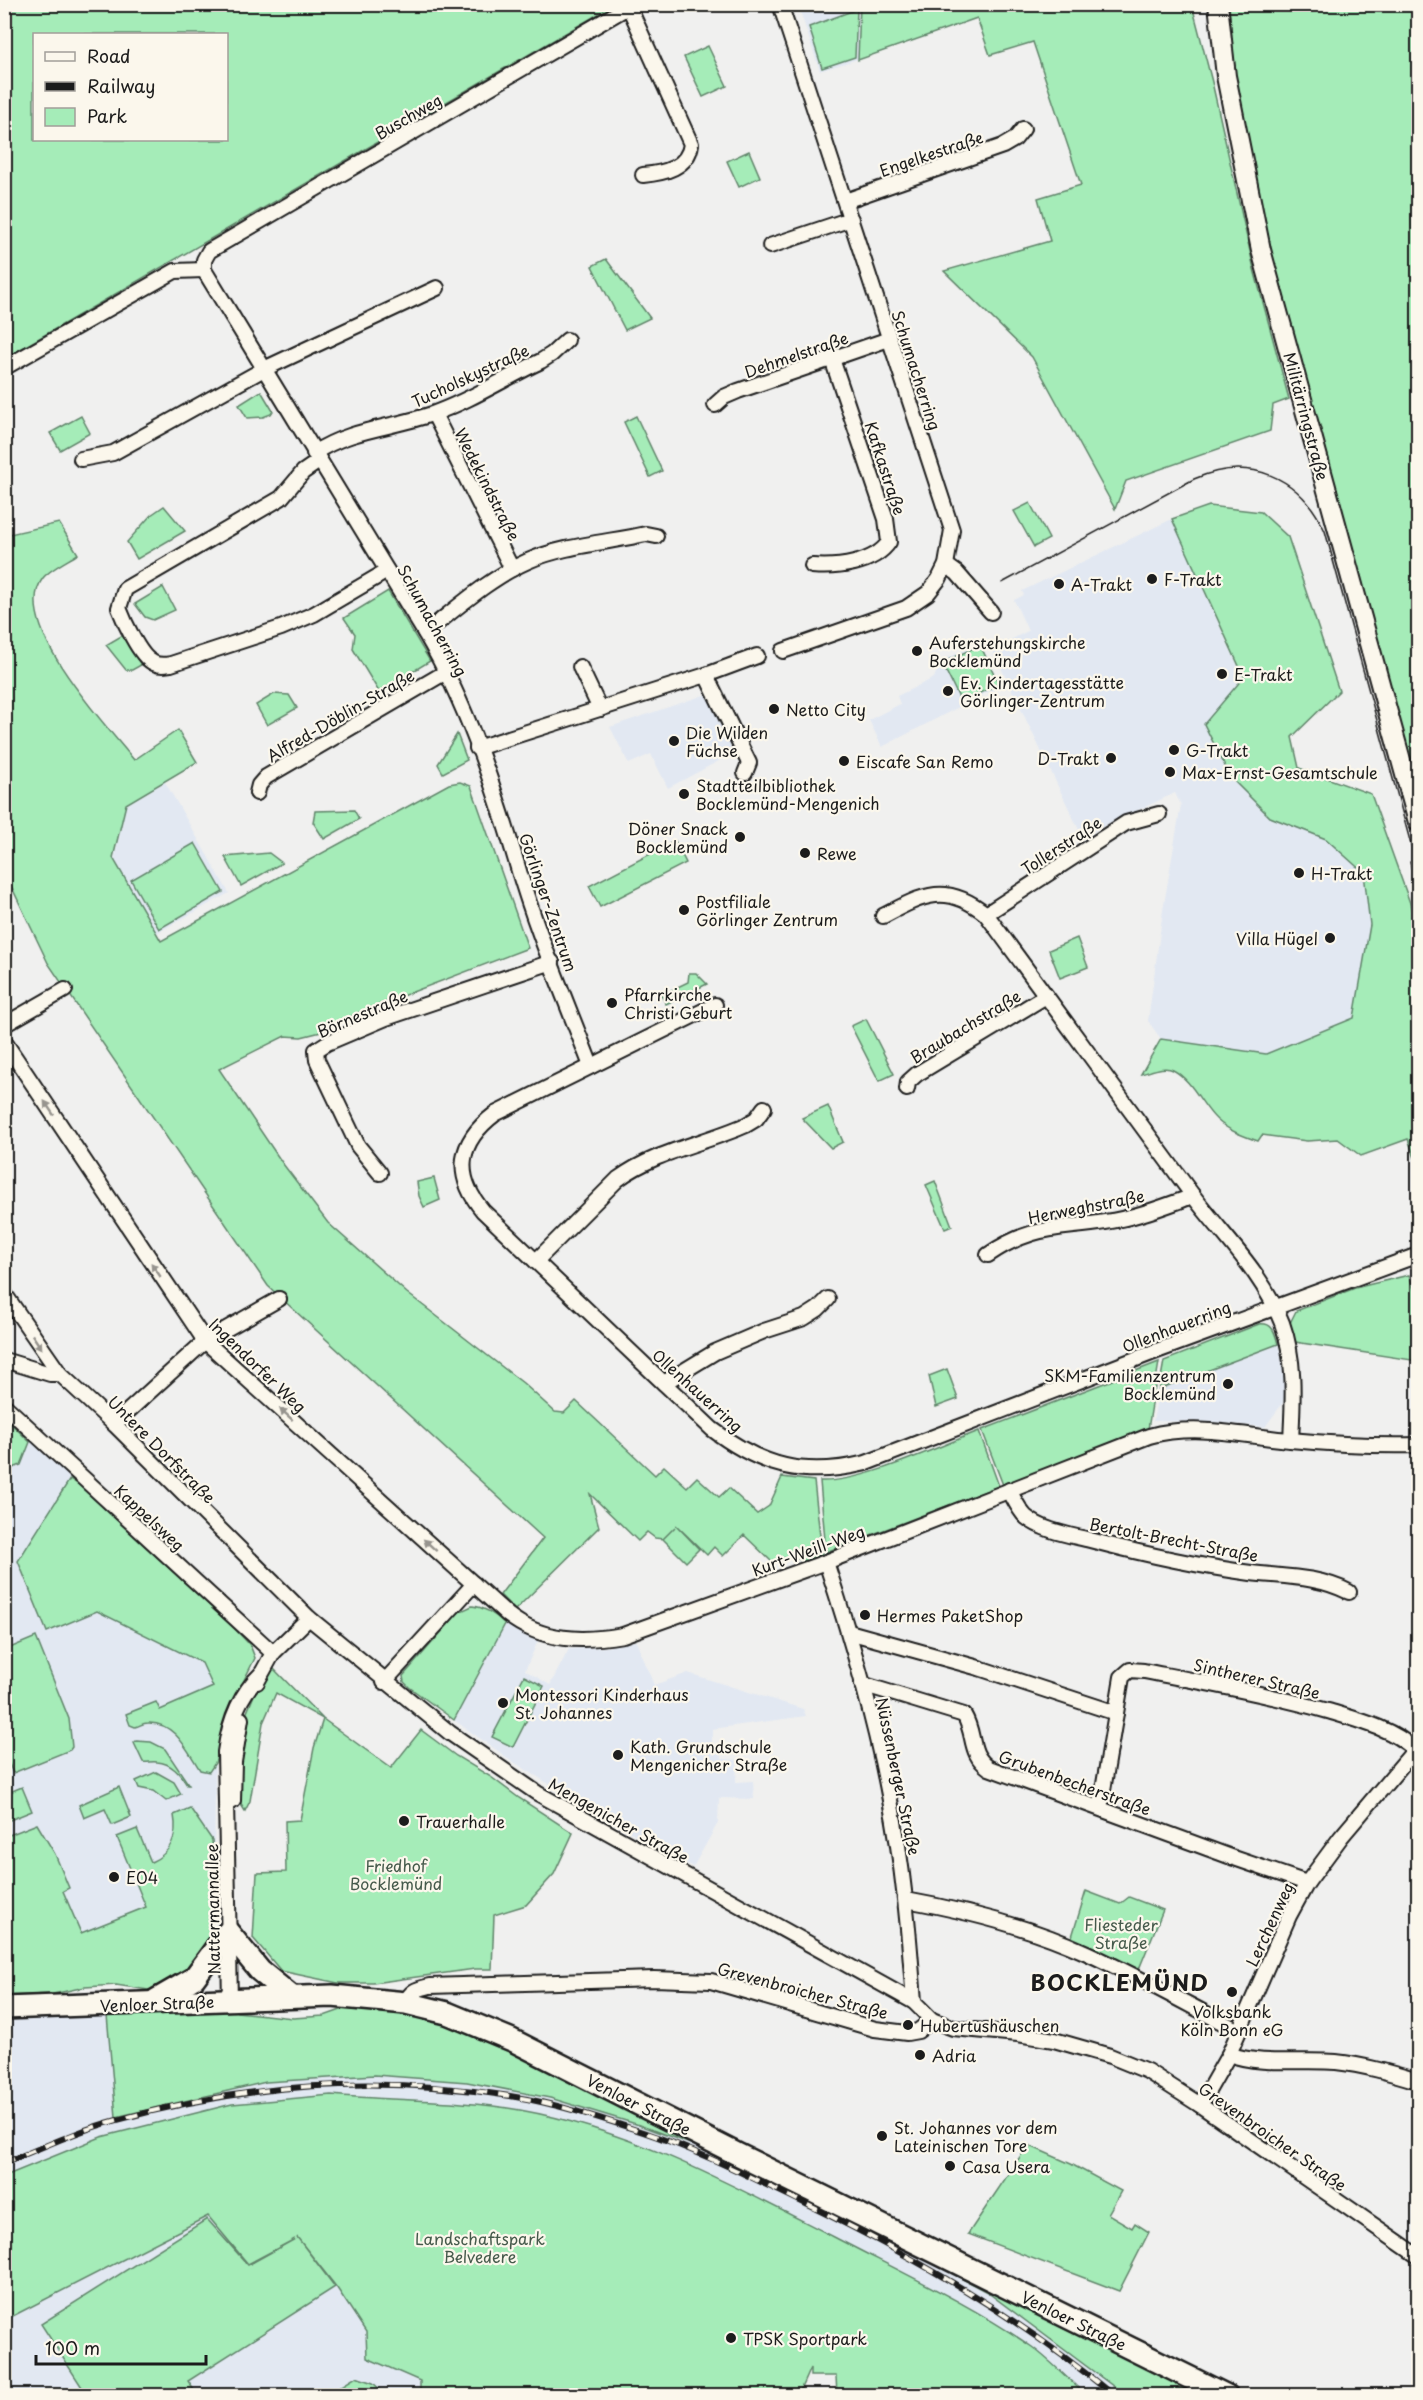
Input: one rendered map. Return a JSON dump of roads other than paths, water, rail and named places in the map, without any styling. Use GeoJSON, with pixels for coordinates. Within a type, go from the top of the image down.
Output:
{"type":"FeatureCollection","features":[{"type":"Feature","properties":{"kind":"main road","name":"Militärringstraße"},"geometry":{"type":"LineString","coordinates":[[1218,4],[1226,76],[1261,250],[1419,822]]}},
{"type":"Feature","properties":{"kind":"main road"},"geometry":{"type":"LineString","coordinates":[[150,2003],[194,1978],[228,1932],[260,1971],[292,1997]]}},
{"type":"Feature","properties":{"kind":"main road","name":"Venloer Straße"},"geometry":{"type":"LineString","coordinates":[[4,2008],[332,1996],[406,2003],[447,2013],[512,2040],[1227,2396]]}},
{"type":"Feature","properties":{"kind":"street","name":"Schumacherring"},"geometry":{"type":"LineString","coordinates":[[780,4],[952,530],[946,565],[928,593],[906,608],[783,651]]}},
{"type":"Feature","properties":{"kind":"street"},"geometry":{"type":"LineString","coordinates":[[631,6],[691,144],[690,152],[682,163],[658,174],[643,175]]}},
{"type":"Feature","properties":{"kind":"street","name":"Buschweg"},"geometry":{"type":"LineString","coordinates":[[204,265],[209,251],[631,6]]}},
{"type":"Feature","properties":{"kind":"street","name":"Engelkestraße"},"geometry":{"type":"LineString","coordinates":[[845,201],[1003,146],[1015,139],[1023,129]]}},
{"type":"Feature","properties":{"kind":"street"},"geometry":{"type":"LineString","coordinates":[[770,246],[851,219]]}},
{"type":"Feature","properties":{"kind":"street","name":"Schumacherring"},"geometry":{"type":"LineString","coordinates":[[204,265],[316,457],[425,633],[446,672],[477,748]]}},
{"type":"Feature","properties":{"kind":"street"},"geometry":{"type":"LineString","coordinates":[[4,368],[175,271],[204,265]]}},
{"type":"Feature","properties":{"kind":"street"},"geometry":{"type":"LineString","coordinates":[[81,459],[113,453],[264,369],[438,288]]}},
{"type":"Feature","properties":{"kind":"street","name":"Dehmelstraße"},"geometry":{"type":"LineString","coordinates":[[715,405],[724,397],[738,391],[890,339]]}},
{"type":"Feature","properties":{"kind":"street","name":"Tucholskystraße"},"geometry":{"type":"LineString","coordinates":[[387,571],[314,614],[281,628],[171,664],[159,665],[150,662],[143,654],[119,608],[125,590],[281,498],[329,443],[348,435],[434,414],[541,361],[567,340]]}},
{"type":"Feature","properties":{"kind":"street","name":"Kafkastraße"},"geometry":{"type":"LineString","coordinates":[[812,566],[845,566],[877,554],[889,542],[886,519],[832,359]]}},
{"type":"Feature","properties":{"kind":"street","name":"Wedekindstraße"},"geometry":{"type":"LineString","coordinates":[[434,414],[512,569]]}},
{"type":"Feature","properties":{"kind":"street"},"geometry":{"type":"LineString","coordinates":[[425,633],[512,569],[550,553],[646,534],[656,536]]}},
{"type":"Feature","properties":{"kind":"street"},"geometry":{"type":"LineString","coordinates":[[946,565],[957,573],[991,612]]}},
{"type":"Feature","properties":{"kind":"street"},"geometry":{"type":"LineString","coordinates":[[477,748],[706,675],[757,656]]}},
{"type":"Feature","properties":{"kind":"street"},"geometry":{"type":"LineString","coordinates":[[580,667],[600,709]]}},
{"type":"Feature","properties":{"kind":"street","name":"Alfred-Döblin-Straße"},"geometry":{"type":"LineString","coordinates":[[257,793],[259,785],[266,777],[446,672]]}},
{"type":"Feature","properties":{"kind":"street"},"geometry":{"type":"LineString","coordinates":[[706,675],[749,763],[745,773]]}},
{"type":"Feature","properties":{"kind":"street","name":"Görlinger-Zentrum"},"geometry":{"type":"LineString","coordinates":[[477,748],[591,1066]]}},
{"type":"Feature","properties":{"kind":"street","name":"Tollerstraße"},"geometry":{"type":"LineString","coordinates":[[986,914],[1126,823],[1159,814]]}},
{"type":"Feature","properties":{"kind":"street"},"geometry":{"type":"LineString","coordinates":[[883,916],[928,894],[944,894],[973,904],[986,914],[1193,1196],[1264,1287],[1275,1307],[1286,1336],[1292,1365],[1294,1389],[1291,1440]]}},
{"type":"Feature","properties":{"kind":"street","name":"Börnestraße"},"geometry":{"type":"LineString","coordinates":[[380,1173],[358,1146],[317,1060],[316,1050],[386,1018],[552,962]]}},
{"type":"Feature","properties":{"kind":"street"},"geometry":{"type":"LineString","coordinates":[[4,1024],[65,990]]}},
{"type":"Feature","properties":{"kind":"street","name":"Braubachstraße"},"geometry":{"type":"LineString","coordinates":[[907,1089],[909,1082],[917,1074],[1046,996]]}},
{"type":"Feature","properties":{"kind":"street","name":"Ollenhauerring"},"geometry":{"type":"LineString","coordinates":[[715,1005],[495,1114],[474,1132],[467,1145],[463,1171],[472,1198],[536,1261],[712,1429],[736,1447],[756,1458],[793,1468],[830,1470],[866,1463],[1275,1307],[1419,1255]]}},
{"type":"Feature","properties":{"kind":"street","name":"Ingendorfer Weg"},"geometry":{"type":"LineString","coordinates":[[4,1041],[205,1341],[474,1584]]}},
{"type":"Feature","properties":{"kind":"street"},"geometry":{"type":"LineString","coordinates":[[536,1261],[618,1179],[631,1170],[649,1159],[731,1132],[756,1119],[765,1108]]}},
{"type":"Feature","properties":{"kind":"street","name":"Herweghstraße"},"geometry":{"type":"LineString","coordinates":[[988,1255],[1015,1238],[1035,1231],[1116,1220],[1193,1196]]}},
{"type":"Feature","properties":{"kind":"street","name":"Untere Dorfstraße"},"geometry":{"type":"LineString","coordinates":[[4,1293],[60,1374],[114,1424],[309,1618]]}},
{"type":"Feature","properties":{"kind":"street"},"geometry":{"type":"LineString","coordinates":[[114,1424],[205,1341],[279,1299]]}},
{"type":"Feature","properties":{"kind":"street"},"geometry":{"type":"LineString","coordinates":[[664,1383],[715,1352],[764,1331],[804,1318],[828,1299]]}},
{"type":"Feature","properties":{"kind":"street"},"geometry":{"type":"LineString","coordinates":[[4,1360],[50,1374],[60,1374]]}},
{"type":"Feature","properties":{"kind":"street","name":"Kappelsweg"},"geometry":{"type":"LineString","coordinates":[[4,1405],[273,1653]]}},
{"type":"Feature","properties":{"kind":"street","name":"Kurt-Weill-Weg"},"geometry":{"type":"LineString","coordinates":[[474,1584],[514,1620],[534,1631],[560,1639],[593,1641],[623,1635],[826,1562],[1164,1432],[1196,1429],[1291,1440],[1419,1445]]}},
{"type":"Feature","properties":{"kind":"street","name":"Bertolt-Brecht-Straße"},"geometry":{"type":"LineString","coordinates":[[1009,1490],[1026,1516],[1040,1526],[1135,1551],[1192,1563],[1251,1573],[1309,1578],[1333,1584],[1349,1592]]}},
{"type":"Feature","properties":{"kind":"street","name":"Nüssenberger Straße"},"geometry":{"type":"LineString","coordinates":[[826,1562],[849,1632],[889,1795],[906,1900],[914,2002]]}},
{"type":"Feature","properties":{"kind":"street"},"geometry":{"type":"LineString","coordinates":[[384,1682],[474,1584]]}},
{"type":"Feature","properties":{"kind":"street","name":"Nattermannallee"},"geometry":{"type":"LineString","coordinates":[[230,2000],[228,1817],[233,1803],[234,1762],[240,1720],[273,1653],[309,1618]]}},
{"type":"Feature","properties":{"kind":"street","name":"Mengenicher Straße"},"geometry":{"type":"LineString","coordinates":[[309,1618],[384,1682],[450,1733],[537,1793],[914,2002],[932,2020]]}},
{"type":"Feature","properties":{"kind":"street"},"geometry":{"type":"LineString","coordinates":[[849,1632],[979,1668],[1116,1713]]}},
{"type":"Feature","properties":{"kind":"street","name":"Sintherer Straße"},"geometry":{"type":"LineString","coordinates":[[1100,1808],[1122,1677],[1130,1670],[1283,1698],[1344,1716],[1399,1737],[1417,1748]]}},
{"type":"Feature","properties":{"kind":"street","name":"Grubenbecherstraße"},"geometry":{"type":"LineString","coordinates":[[862,1683],[964,1714],[976,1755],[980,1762],[989,1768],[1307,1883]]}},
{"type":"Feature","properties":{"kind":"street","name":"Lerchenweg"},"geometry":{"type":"LineString","coordinates":[[1200,2105],[1229,2054],[1289,1916],[1307,1883],[1341,1837],[1417,1748]]}},
{"type":"Feature","properties":{"kind":"street"},"geometry":{"type":"LineString","coordinates":[[906,1900],[959,1910],[1085,1952],[1239,2031]]}},
{"type":"Feature","properties":{"kind":"street","name":"Grevenbroicher Straße"},"geometry":{"type":"LineString","coordinates":[[406,2003],[408,1996],[415,1990],[430,1986],[654,1979],[711,1982],[875,2029],[907,2033],[918,2031],[932,2020],[953,2028],[1018,2034],[1083,2047],[1147,2071],[1419,2256]]}},
{"type":"Feature","properties":{"kind":"street"},"geometry":{"type":"LineString","coordinates":[[1229,2054],[1260,2060],[1338,2062],[1419,2081]]}},
{"type":"Feature","properties":{"kind":"tram line"},"geometry":{"type":"LineString","coordinates":[[1002,583],[1194,479],[1214,472],[1234,469],[1253,470],[1271,475],[1287,484],[1302,496],[1325,531],[1418,870]]}},
{"type":"Feature","properties":{"kind":"tram line"},"geometry":{"type":"LineString","coordinates":[[1410,862],[1418,894]]}},
{"type":"Feature","properties":{"kind":"railway"},"geometry":{"type":"LineString","coordinates":[[4,2163],[74,2134],[117,2120],[215,2098],[263,2091],[312,2086],[410,2085],[459,2089],[527,2099],[577,2111],[685,2148],[849,2225],[928,2268],[1005,2315],[1114,2396]]}},
{"type":"Feature","properties":{"kind":"place","name":"F-Trakt"},"geometry":{"type":"Point","coordinates":[1152,579]}},
{"type":"Feature","properties":{"kind":"place","name":"A-Trakt"},"geometry":{"type":"Point","coordinates":[1059,584]}},
{"type":"Feature","properties":{"kind":"place","name":"Auferstehungskirche Bocklemünd"},"geometry":{"type":"Point","coordinates":[917,651]}},
{"type":"Feature","properties":{"kind":"place","name":"E-Trakt"},"geometry":{"type":"Point","coordinates":[1222,674]}},
{"type":"Feature","properties":{"kind":"place","name":"Ev. Kindertagesstätte Görlinger-Zentrum"},"geometry":{"type":"Point","coordinates":[948,691]}},
{"type":"Feature","properties":{"kind":"place","name":"Netto City"},"geometry":{"type":"Point","coordinates":[774,709]}},
{"type":"Feature","properties":{"kind":"place","name":"Die Wilden Füchse"},"geometry":{"type":"Point","coordinates":[674,741]}},
{"type":"Feature","properties":{"kind":"place","name":"G-Trakt"},"geometry":{"type":"Point","coordinates":[1174,750]}},
{"type":"Feature","properties":{"kind":"place","name":"D-Trakt"},"geometry":{"type":"Point","coordinates":[1111,758]}},
{"type":"Feature","properties":{"kind":"place","name":"Eiscafe San Remo"},"geometry":{"type":"Point","coordinates":[844,761]}},
{"type":"Feature","properties":{"kind":"place","name":"Max-Ernst-Gesamtschule"},"geometry":{"type":"Point","coordinates":[1170,772]}},
{"type":"Feature","properties":{"kind":"place","name":"Stadtteilbibliothek Bocklemünd-Mengenich"},"geometry":{"type":"Point","coordinates":[684,794]}},
{"type":"Feature","properties":{"kind":"place","name":"Döner Snack Bocklemünd"},"geometry":{"type":"Point","coordinates":[740,837]}},
{"type":"Feature","properties":{"kind":"place","name":"Rewe"},"geometry":{"type":"Point","coordinates":[805,853]}},
{"type":"Feature","properties":{"kind":"place","name":"H-Trakt"},"geometry":{"type":"Point","coordinates":[1299,873]}},
{"type":"Feature","properties":{"kind":"place","name":"Postfiliale Görlinger Zentrum"},"geometry":{"type":"Point","coordinates":[684,910]}},
{"type":"Feature","properties":{"kind":"place","name":"Villa Hügel"},"geometry":{"type":"Point","coordinates":[1330,938]}},
{"type":"Feature","properties":{"kind":"place","name":"Pfarrkirche Christi Geburt"},"geometry":{"type":"Point","coordinates":[612,1003]}},
{"type":"Feature","properties":{"kind":"place","name":"SKM-Familienzentrum Bocklemünd"},"geometry":{"type":"Point","coordinates":[1228,1384]}},
{"type":"Feature","properties":{"kind":"place","name":"Hermes PaketShop"},"geometry":{"type":"Point","coordinates":[865,1615]}},
{"type":"Feature","properties":{"kind":"place","name":"Montessori Kinderhaus St. Johannes"},"geometry":{"type":"Point","coordinates":[503,1703]}},
{"type":"Feature","properties":{"kind":"place","name":"Kath. Grundschule Mengenicher Straße"},"geometry":{"type":"Point","coordinates":[618,1755]}},
{"type":"Feature","properties":{"kind":"place","name":"Trauerhalle"},"geometry":{"type":"Point","coordinates":[404,1821]}},
{"type":"Feature","properties":{"kind":"place","name":"E04"},"geometry":{"type":"Point","coordinates":[114,1877]}},
{"type":"Feature","properties":{"kind":"place","name":"Volksbank Köln Bonn eG"},"geometry":{"type":"Point","coordinates":[1232,1992]}},
{"type":"Feature","properties":{"kind":"place","name":"Hubertushäuschen"},"geometry":{"type":"Point","coordinates":[908,2025]}},
{"type":"Feature","properties":{"kind":"place","name":"Adria"},"geometry":{"type":"Point","coordinates":[920,2055]}},
{"type":"Feature","properties":{"kind":"place","name":"St. Johannes vor dem Lateinischen Tore"},"geometry":{"type":"Point","coordinates":[882,2136]}},
{"type":"Feature","properties":{"kind":"place","name":"Casa Usera"},"geometry":{"type":"Point","coordinates":[950,2166]}},
{"type":"Feature","properties":{"kind":"place","name":"TPSK Sportpark"},"geometry":{"type":"Point","coordinates":[731,2338]}},
{"type":"Feature","properties":{"kind":"district","name":"BOCKLEMÜND"},"geometry":{"type":"Point","coordinates":[1120,1981]}},
{"type":"Feature","properties":{"kind":"park label","name":"Friedhof Bocklemünd"},"geometry":{"type":"Point","coordinates":[396,1874]}},
{"type":"Feature","properties":{"kind":"park label","name":"Fliesteder Straße"},"geometry":{"type":"Point","coordinates":[1121,1933]}},
{"type":"Feature","properties":{"kind":"park label","name":"Landschaftspark Belvedere"},"geometry":{"type":"Point","coordinates":[480,2247]}}]}
